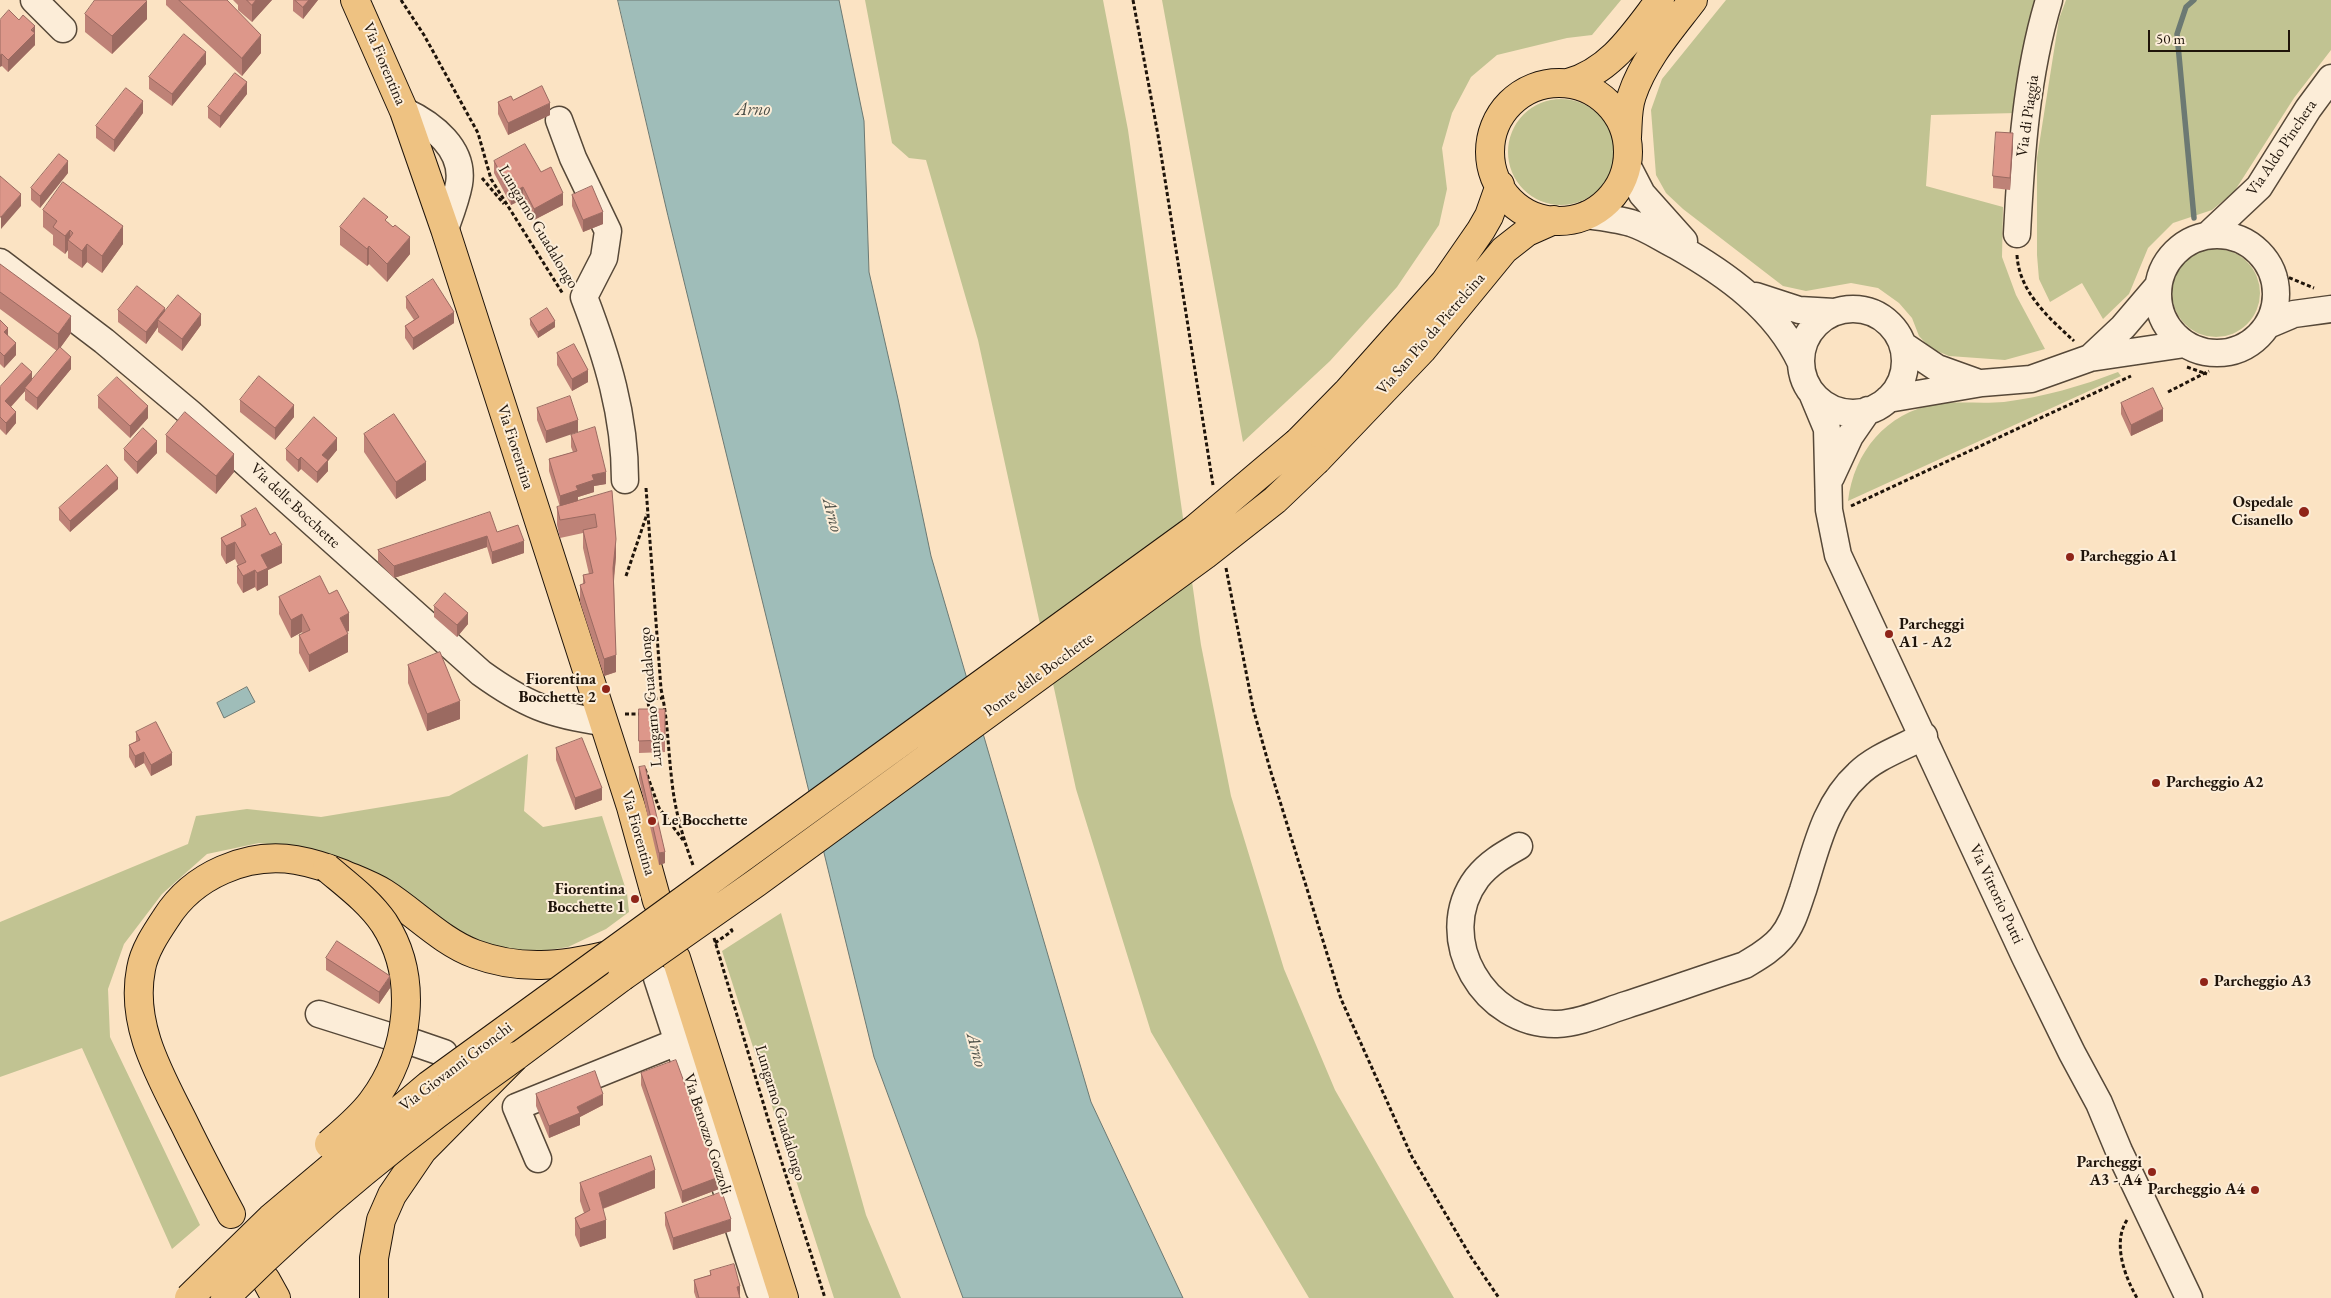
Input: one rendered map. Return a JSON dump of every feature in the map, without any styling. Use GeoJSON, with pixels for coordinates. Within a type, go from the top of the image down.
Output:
{"type":"FeatureCollection","features":[{"type":"Feature","properties":{"kind":"main road","name":"Via Fiorentina"},"geometry":{"type":"LineString","coordinates":[[355,0],[404,111],[614,722],[631,808],[658,901]]}},
{"type":"Feature","properties":{"kind":"main road"},"geometry":{"type":"LineString","coordinates":[[1660,0],[1625,46],[1595,73],[1568,83],[1546,84],[1526,91],[1502,113],[1491,143],[1492,165],[1500,185],[1522,210],[1543,219],[1565,220],[1586,215],[1608,200],[1623,178],[1627,165],[1629,108],[1639,78],[1660,43],[1693,0]]}},
{"type":"Feature","properties":{"kind":"main road"},"geometry":{"type":"LineString","coordinates":[[1568,83],[1588,89],[1606,101],[1619,118],[1627,137]]}},
{"type":"Feature","properties":{"kind":"main road","name":"Via San Pio da Pietrelcina"},"geometry":{"type":"LineString","coordinates":[[1307,451],[1348,391],[1445,282],[1489,216],[1500,185]]}},
{"type":"Feature","properties":{"kind":"main road","name":"Via San Pio da Pietrelcina"},"geometry":{"type":"LineString","coordinates":[[1307,451],[1422,350],[1504,250],[1527,232],[1554,220]]}},
{"type":"Feature","properties":{"kind":"main road","name":"Ponte delle Bocchette"},"geometry":{"type":"LineString","coordinates":[[741,860],[1195,530],[1254,481],[1307,451]]}},
{"type":"Feature","properties":{"kind":"main road","name":"Ponte delle Bocchette"},"geometry":{"type":"LineString","coordinates":[[756,883],[1226,539],[1274,500],[1307,451]]}},
{"type":"Feature","properties":{"kind":"main road"},"geometry":{"type":"LineString","coordinates":[[231,1214],[149,1050],[141,1018],[141,968],[155,935],[177,902],[196,885],[219,870],[244,862],[278,858],[296,860],[327,868],[383,892],[460,947],[496,961],[520,965],[552,966],[608,955]]}},
{"type":"Feature","properties":{"kind":"main road","name":"Via Giovanni Gronchi"},"geometry":{"type":"LineString","coordinates":[[189,1298],[270,1218],[429,1085],[741,860]]}},
{"type":"Feature","properties":{"kind":"main road"},"geometry":{"type":"LineString","coordinates":[[270,1218],[328,1145],[360,1115],[379,1092],[394,1060],[406,1020],[405,980],[399,958],[384,924],[365,901],[327,868]]}},
{"type":"Feature","properties":{"kind":"main road","name":"Via Giovanni Gronchi"},"geometry":{"type":"LineString","coordinates":[[225,1298],[279,1246],[379,1158],[444,1107],[622,977],[756,883]]}},
{"type":"Feature","properties":{"kind":"main road"},"geometry":{"type":"LineString","coordinates":[[676,958],[774,1266],[772,1295]]}},
{"type":"Feature","properties":{"kind":"main road"},"geometry":{"type":"LineString","coordinates":[[374,1298],[373,1269],[376,1240],[383,1215],[411,1165],[422,1150],[516,1056]]}},
{"type":"Feature","properties":{"kind":"street"},"geometry":{"type":"LineString","coordinates":[[34,0],[63,29]]}},
{"type":"Feature","properties":{"kind":"street","name":"Via di Piaggia"},"geometry":{"type":"LineString","coordinates":[[2017,234],[2023,128],[2043,19],[2049,0]]}},
{"type":"Feature","properties":{"kind":"street","name":"Via Aldo Pinchera"},"geometry":{"type":"LineString","coordinates":[[2208,235],[2259,187],[2308,109],[2331,78]]}},
{"type":"Feature","properties":{"kind":"street"},"geometry":{"type":"LineString","coordinates":[[559,120],[573,158],[608,231],[604,258],[584,297],[606,356],[616,395],[624,442],[625,480]]}},
{"type":"Feature","properties":{"kind":"street"},"geometry":{"type":"LineString","coordinates":[[1627,165],[1637,187],[1652,207],[1706,262],[1746,292],[1784,331],[1801,363],[1806,383],[1812,393],[1823,403],[1836,410],[1850,413],[1878,404],[1982,383],[2031,379],[2123,327],[2158,286]]}},
{"type":"Feature","properties":{"kind":"street"},"geometry":{"type":"LineString","coordinates":[[1586,215],[1632,224],[1706,262]]}},
{"type":"Feature","properties":{"kind":"street"},"geometry":{"type":"LineString","coordinates":[[2184,355],[2162,316],[2158,301],[2158,286],[2163,268],[2175,252],[2190,241],[2208,235],[2228,236],[2246,242],[2261,254],[2275,280],[2276,298],[2268,325]]}},
{"type":"Feature","properties":{"kind":"street","name":"Via delle Bocchette"},"geometry":{"type":"LineString","coordinates":[[0,262],[104,341],[176,401],[481,673],[530,705],[570,717],[614,722]]}},
{"type":"Feature","properties":{"kind":"street"},"geometry":{"type":"LineString","coordinates":[[1746,292],[1785,307],[1810,312],[1834,312],[1846,309],[1870,312],[1890,325],[1902,345],[1926,363],[1948,374],[1982,383]]}},
{"type":"Feature","properties":{"kind":"street"},"geometry":{"type":"LineString","coordinates":[[2083,350],[2184,355],[2206,352],[2230,352],[2254,340],[2268,325],[2324,299]]}},
{"type":"Feature","properties":{"kind":"street"},"geometry":{"type":"LineString","coordinates":[[1801,363],[1803,347],[1810,332],[1820,320],[1834,312]]}},
{"type":"Feature","properties":{"kind":"street"},"geometry":{"type":"LineString","coordinates":[[1878,404],[1896,390],[1904,368],[1902,345]]}},
{"type":"Feature","properties":{"kind":"street","name":"Via Vittorio Putti"},"geometry":{"type":"LineString","coordinates":[[1812,393],[1827,429],[1828,510],[1838,555],[1924,736],[2025,957],[2099,1103],[2141,1199],[2189,1298]]}},
{"type":"Feature","properties":{"kind":"street","name":"Via Vittorio Putti"},"geometry":{"type":"LineString","coordinates":[[1829,482],[1850,436],[1878,404]]}},
{"type":"Feature","properties":{"kind":"street"},"geometry":{"type":"LineString","coordinates":[[1519,846],[1494,859],[1477,878],[1465,902],[1462,933],[1463,950],[1469,970],[1485,993],[1506,1011],[1531,1022],[1558,1024],[1587,1018],[1745,965],[1769,951],[1782,938],[1793,920],[1824,825],[1836,801],[1857,774],[1924,736]]}},
{"type":"Feature","properties":{"kind":"street","name":"Via Benozzo Gozzoli"},"geometry":{"type":"LineString","coordinates":[[657,978],[677,1042],[772,1295]]}},
{"type":"Feature","properties":{"kind":"street"},"geometry":{"type":"LineString","coordinates":[[319,1014],[444,1053]]}},
{"type":"Feature","properties":{"kind":"street"},"geometry":{"type":"LineString","coordinates":[[538,1159],[516,1107],[677,1042]]}},
{"type":"Feature","properties":{"kind":"path","name":"Lungarno Guadalongo"},"geometry":{"type":"LineString","coordinates":[[401,0],[424,35],[478,133],[491,179],[566,300]]}},
{"type":"Feature","properties":{"kind":"path"},"geometry":{"type":"LineString","coordinates":[[1132,0],[1158,135],[1213,488]]}},
{"type":"Feature","properties":{"kind":"path"},"geometry":{"type":"LineString","coordinates":[[2017,234],[2018,263],[2025,285],[2047,316],[2083,350]]}},
{"type":"Feature","properties":{"kind":"path"},"geometry":{"type":"LineString","coordinates":[[2271,270],[2324,299]]}},
{"type":"Feature","properties":{"kind":"path"},"geometry":{"type":"LineString","coordinates":[[2168,392],[2208,372],[2184,355]]}},
{"type":"Feature","properties":{"kind":"path"},"geometry":{"type":"LineString","coordinates":[[1828,510],[1849,507],[2136,373]]}},
{"type":"Feature","properties":{"kind":"path","name":"Lungarno Guadalongo"},"geometry":{"type":"LineString","coordinates":[[626,576],[648,511],[672,783],[685,842],[695,871]]}},
{"type":"Feature","properties":{"kind":"path"},"geometry":{"type":"LineString","coordinates":[[1225,562],[1253,708],[1341,999],[1412,1157],[1471,1257],[1499,1298]]}},
{"type":"Feature","properties":{"kind":"path"},"geometry":{"type":"LineString","coordinates":[[614,722],[623,714],[650,713],[648,699],[663,698]]}},
{"type":"Feature","properties":{"kind":"path"},"geometry":{"type":"LineString","coordinates":[[644,767],[659,808],[685,842]]}},
{"type":"Feature","properties":{"kind":"path","name":"Lungarno Guadalongo"},"geometry":{"type":"LineString","coordinates":[[713,934],[768,1119],[825,1298]]}},
{"type":"Feature","properties":{"kind":"path"},"geometry":{"type":"LineString","coordinates":[[2137,1298],[2130,1285],[2121,1256],[2124,1225],[2141,1199]]}},
{"type":"Feature","properties":{"kind":"green space"},"geometry":{"type":"Polygon","coordinates":[[[865,0],[1103,0],[1128,130],[1201,645],[1231,796],[1284,969],[1335,1090],[1454,1298],[1309,1298],[1151,1032],[1076,789],[978,340],[926,160],[909,158],[892,143],[865,0]]]}},
{"type":"Feature","properties":{"kind":"green space"},"geometry":{"type":"Polygon","coordinates":[[[1162,0],[1621,0],[1592,35],[1567,38],[1497,55],[1471,77],[1452,113],[1442,148],[1447,189],[1439,225],[1397,287],[1330,361],[1243,442],[1162,0]]]}},
{"type":"Feature","properties":{"kind":"green space"},"geometry":{"type":"Polygon","coordinates":[[[1726,0],[2037,0],[2020,62],[2017,113],[1931,115],[1926,186],[2003,207],[2002,257],[2016,295],[2045,349],[2005,360],[1949,356],[1930,348],[1919,336],[1912,318],[1899,303],[1878,288],[1851,283],[1806,291],[1783,286],[1683,209],[1666,193],[1656,175],[1651,110],[1662,79],[1726,0]]]}},
{"type":"Feature","properties":{"kind":"green space"},"geometry":{"type":"Polygon","coordinates":[[[2066,0],[2331,0],[2331,50],[2294,98],[2234,192],[2212,210],[2173,223],[2148,248],[2129,294],[2103,319],[2082,283],[2050,302],[2039,279],[2037,255],[2037,158],[2059,19],[2066,0]]]}},
{"type":"Feature","properties":{"kind":"green space"},"geometry":{"type":"Polygon","coordinates":[[[1561,99],[1581,103],[1599,114],[1610,132],[1614,152],[1610,172],[1599,190],[1581,201],[1561,205],[1541,201],[1523,190],[1512,172],[1508,152],[1512,132],[1523,114],[1541,103],[1561,99]]]}},
{"type":"Feature","properties":{"kind":"green space"},"geometry":{"type":"Polygon","coordinates":[[[2216,249],[2233,252],[2241,256],[2253,268],[2257,276],[2260,293],[2257,310],[2253,318],[2241,330],[2233,334],[2216,337],[2199,334],[2191,330],[2179,318],[2175,310],[2172,293],[2175,276],[2179,268],[2191,256],[2199,252],[2216,249]]]}},
{"type":"Feature","properties":{"kind":"green space"},"geometry":{"type":"Polygon","coordinates":[[[2118,372],[2121,376],[1848,501],[1851,483],[1865,451],[1875,438],[1902,416],[1936,404],[2004,402],[2048,394],[2118,372]]]}},
{"type":"Feature","properties":{"kind":"green space"},"geometry":{"type":"Polygon","coordinates":[[[528,754],[524,811],[543,827],[602,816],[627,893],[629,912],[606,929],[568,947],[522,954],[474,941],[423,906],[357,867],[316,850],[259,843],[207,854],[162,894],[124,944],[108,989],[110,1037],[200,1225],[172,1249],[82,1048],[0,1077],[0,922],[188,844],[196,816],[247,809],[321,817],[449,796],[528,754]]]}},
{"type":"Feature","properties":{"kind":"green space"},"geometry":{"type":"Polygon","coordinates":[[[781,913],[866,1215],[901,1298],[834,1298],[722,951],[781,913]]]}},
{"type":"Feature","properties":{"kind":"water","name":"Arno"},"geometry":{"type":"Polygon","coordinates":[[[618,0],[839,0],[864,121],[869,272],[931,556],[1091,1102],[1183,1298],[963,1298],[874,1057],[668,216],[618,0]]]}},
{"type":"Feature","properties":{"kind":"water"},"geometry":{"type":"Polygon","coordinates":[[[247,687],[255,702],[224,718],[217,703],[247,687]]]}},
{"type":"Feature","properties":{"kind":"building"},"geometry":{"type":"Polygon","coordinates":[[[95,0],[147,1],[112,36],[85,14],[95,0]]]}},
{"type":"Feature","properties":{"kind":"building"},"geometry":{"type":"Polygon","coordinates":[[[179,0],[227,0],[261,35],[242,58],[179,0]]]}},
{"type":"Feature","properties":{"kind":"building"},"geometry":{"type":"Polygon","coordinates":[[[247,0],[256,0],[252,5],[247,0]]]}},
{"type":"Feature","properties":{"kind":"building"},"geometry":{"type":"Polygon","coordinates":[[[295,0],[309,0],[303,7],[295,0]]]}},
{"type":"Feature","properties":{"kind":"building"},"geometry":{"type":"Polygon","coordinates":[[[9,10],[19,20],[23,15],[35,26],[31,30],[35,33],[8,60],[2,54],[0,55],[0,20],[9,10]]]}},
{"type":"Feature","properties":{"kind":"building"},"geometry":{"type":"Polygon","coordinates":[[[184,34],[206,52],[172,94],[149,77],[184,34]]]}},
{"type":"Feature","properties":{"kind":"building"},"geometry":{"type":"Polygon","coordinates":[[[235,73],[247,82],[220,116],[208,107],[235,73]]]}},
{"type":"Feature","properties":{"kind":"building"},"geometry":{"type":"Polygon","coordinates":[[[542,86],[550,103],[508,123],[498,102],[511,96],[513,100],[542,86]]]}},
{"type":"Feature","properties":{"kind":"building"},"geometry":{"type":"Polygon","coordinates":[[[126,88],[143,101],[114,140],[96,126],[126,88]]]}},
{"type":"Feature","properties":{"kind":"building"},"geometry":{"type":"Polygon","coordinates":[[[1996,132],[2013,133],[2010,178],[1993,176],[1996,132]]]}},
{"type":"Feature","properties":{"kind":"building"},"geometry":{"type":"Polygon","coordinates":[[[525,144],[541,172],[551,167],[563,193],[534,209],[523,187],[511,193],[494,161],[525,144]]]}},
{"type":"Feature","properties":{"kind":"building"},"geometry":{"type":"Polygon","coordinates":[[[59,154],[68,161],[40,196],[31,188],[59,154]]]}},
{"type":"Feature","properties":{"kind":"building"},"geometry":{"type":"Polygon","coordinates":[[[0,176],[21,194],[1,217],[0,217],[0,176]]]}},
{"type":"Feature","properties":{"kind":"building"},"geometry":{"type":"Polygon","coordinates":[[[63,182],[123,226],[102,256],[87,244],[82,251],[68,240],[73,233],[70,230],[65,236],[53,227],[57,221],[43,210],[63,182]]]}},
{"type":"Feature","properties":{"kind":"building"},"geometry":{"type":"Polygon","coordinates":[[[592,186],[603,212],[583,220],[572,195],[592,186]]]}},
{"type":"Feature","properties":{"kind":"building"},"geometry":{"type":"Polygon","coordinates":[[[364,198],[388,217],[385,220],[393,227],[395,225],[410,237],[387,264],[369,246],[367,249],[340,227],[364,198]]]}},
{"type":"Feature","properties":{"kind":"building"},"geometry":{"type":"Polygon","coordinates":[[[0,264],[71,316],[58,334],[0,292],[0,264]]]}},
{"type":"Feature","properties":{"kind":"building"},"geometry":{"type":"Polygon","coordinates":[[[433,279],[454,312],[413,338],[405,326],[419,317],[406,297],[433,279]]]}},
{"type":"Feature","properties":{"kind":"building"},"geometry":{"type":"Polygon","coordinates":[[[137,286],[165,308],[146,332],[118,310],[137,286]]]}},
{"type":"Feature","properties":{"kind":"building"},"geometry":{"type":"Polygon","coordinates":[[[178,295],[201,314],[182,339],[158,320],[178,295]]]}},
{"type":"Feature","properties":{"kind":"building"},"geometry":{"type":"Polygon","coordinates":[[[547,308],[555,321],[538,332],[530,319],[547,308]]]}},
{"type":"Feature","properties":{"kind":"building"},"geometry":{"type":"Polygon","coordinates":[[[0,320],[8,328],[4,332],[16,343],[4,356],[0,352],[0,320]]]}},
{"type":"Feature","properties":{"kind":"building"},"geometry":{"type":"Polygon","coordinates":[[[574,344],[588,370],[572,379],[557,353],[574,344]]]}},
{"type":"Feature","properties":{"kind":"building"},"geometry":{"type":"Polygon","coordinates":[[[60,347],[71,357],[37,398],[25,388],[60,347]]]}},
{"type":"Feature","properties":{"kind":"building"},"geometry":{"type":"Polygon","coordinates":[[[22,363],[32,372],[5,401],[16,412],[6,423],[0,417],[0,387],[22,363]]]}},
{"type":"Feature","properties":{"kind":"building"},"geometry":{"type":"Polygon","coordinates":[[[259,376],[294,405],[275,428],[240,400],[259,376]]]}},
{"type":"Feature","properties":{"kind":"building"},"geometry":{"type":"Polygon","coordinates":[[[117,377],[148,406],[130,426],[98,396],[117,377]]]}},
{"type":"Feature","properties":{"kind":"building"},"geometry":{"type":"Polygon","coordinates":[[[2153,388],[2163,409],[2131,425],[2121,403],[2153,388]]]}},
{"type":"Feature","properties":{"kind":"building"},"geometry":{"type":"Polygon","coordinates":[[[570,396],[578,420],[546,431],[537,408],[570,396]]]}},
{"type":"Feature","properties":{"kind":"building"},"geometry":{"type":"Polygon","coordinates":[[[185,412],[234,454],[216,476],[166,435],[185,412]]]}},
{"type":"Feature","properties":{"kind":"building"},"geometry":{"type":"Polygon","coordinates":[[[394,414],[426,462],[396,482],[364,434],[394,414]]]}},
{"type":"Feature","properties":{"kind":"building"},"geometry":{"type":"Polygon","coordinates":[[[314,417],[337,438],[322,455],[328,460],[317,472],[301,457],[298,460],[286,449],[314,417]]]}},
{"type":"Feature","properties":{"kind":"building"},"geometry":{"type":"Polygon","coordinates":[[[595,427],[606,472],[592,475],[594,480],[576,486],[578,490],[560,496],[549,459],[577,451],[571,435],[595,427]]]}},
{"type":"Feature","properties":{"kind":"building"},"geometry":{"type":"Polygon","coordinates":[[[143,428],[157,441],[137,462],[124,449],[143,428]]]}},
{"type":"Feature","properties":{"kind":"building"},"geometry":{"type":"Polygon","coordinates":[[[107,465],[118,478],[70,521],[59,508],[107,465]]]}},
{"type":"Feature","properties":{"kind":"building"},"geometry":{"type":"Polygon","coordinates":[[[612,491],[616,539],[613,568],[616,655],[604,659],[580,585],[585,583],[583,575],[593,573],[583,530],[597,527],[595,514],[560,520],[557,507],[612,491]]]}},
{"type":"Feature","properties":{"kind":"building"},"geometry":{"type":"Polygon","coordinates":[[[256,508],[270,535],[275,532],[282,545],[261,555],[268,568],[257,573],[255,570],[243,576],[237,566],[246,562],[235,542],[226,546],[221,538],[246,525],[241,516],[256,508]]]}},
{"type":"Feature","properties":{"kind":"building"},"geometry":{"type":"Polygon","coordinates":[[[490,512],[497,532],[518,525],[524,541],[492,552],[487,536],[394,566],[378,550],[490,512]]]}},
{"type":"Feature","properties":{"kind":"building"},"geometry":{"type":"Polygon","coordinates":[[[320,576],[329,594],[337,590],[349,613],[340,618],[348,634],[309,655],[299,635],[310,630],[302,614],[291,620],[279,597],[320,576]]]}},
{"type":"Feature","properties":{"kind":"building"},"geometry":{"type":"Polygon","coordinates":[[[445,593],[468,613],[457,625],[434,606],[445,593]]]}},
{"type":"Feature","properties":{"kind":"building"},"geometry":{"type":"Polygon","coordinates":[[[440,652],[460,701],[427,714],[408,665],[440,652]]]}},
{"type":"Feature","properties":{"kind":"building"},"geometry":{"type":"Polygon","coordinates":[[[639,709],[665,709],[665,740],[639,741],[639,709]]]}},
{"type":"Feature","properties":{"kind":"building"},"geometry":{"type":"Polygon","coordinates":[[[156,722],[172,753],[151,765],[144,752],[135,756],[129,745],[140,740],[136,732],[156,722]]]}},
{"type":"Feature","properties":{"kind":"building"},"geometry":{"type":"Polygon","coordinates":[[[582,738],[602,788],[575,798],[556,748],[582,738]]]}},
{"type":"Feature","properties":{"kind":"building"},"geometry":{"type":"Polygon","coordinates":[[[645,766],[665,852],[659,853],[639,767],[645,766]]]}},
{"type":"Feature","properties":{"kind":"building"},"geometry":{"type":"Polygon","coordinates":[[[337,941],[390,976],[379,992],[326,958],[337,941]]]}},
{"type":"Feature","properties":{"kind":"building"},"geometry":{"type":"Polygon","coordinates":[[[676,1060],[719,1177],[682,1191],[641,1073],[676,1060]]]}},
{"type":"Feature","properties":{"kind":"building"},"geometry":{"type":"Polygon","coordinates":[[[595,1071],[603,1094],[577,1107],[580,1113],[549,1126],[536,1094],[595,1071]]]}},
{"type":"Feature","properties":{"kind":"building"},"geometry":{"type":"Polygon","coordinates":[[[651,1156],[655,1170],[599,1193],[606,1220],[580,1229],[575,1218],[590,1210],[580,1183],[651,1156]]]}},
{"type":"Feature","properties":{"kind":"building"},"geometry":{"type":"Polygon","coordinates":[[[722,1192],[731,1219],[673,1238],[665,1213],[722,1192]]]}},
{"type":"Feature","properties":{"kind":"building"},"geometry":{"type":"Polygon","coordinates":[[[734,1264],[740,1286],[737,1287],[740,1298],[699,1298],[694,1280],[711,1275],[710,1271],[734,1264]]]}},
{"type":"Feature","properties":{"kind":"waterway"},"geometry":{"type":"LineString","coordinates":[[2194,0],[2186,7],[2177,34],[2194,218]]}},
{"type":"Feature","properties":{"kind":"place","name":"Ospedale Cisanello"},"geometry":{"type":"Point","coordinates":[2304,512]}},
{"type":"Feature","properties":{"kind":"place","name":"Parcheggio A1"},"geometry":{"type":"Point","coordinates":[2070,557]}},
{"type":"Feature","properties":{"kind":"place","name":"Parcheggi A1 - A2"},"geometry":{"type":"Point","coordinates":[1889,634]}},
{"type":"Feature","properties":{"kind":"place","name":"Fiorentina Bocchette 2"},"geometry":{"type":"Point","coordinates":[606,689]}},
{"type":"Feature","properties":{"kind":"place","name":"Parcheggio A2"},"geometry":{"type":"Point","coordinates":[2156,783]}},
{"type":"Feature","properties":{"kind":"place","name":"Le Bocchette"},"geometry":{"type":"Point","coordinates":[652,821]}},
{"type":"Feature","properties":{"kind":"place","name":"Fiorentina Bocchette 1"},"geometry":{"type":"Point","coordinates":[635,899]}},
{"type":"Feature","properties":{"kind":"place","name":"Parcheggio A3"},"geometry":{"type":"Point","coordinates":[2204,982]}},
{"type":"Feature","properties":{"kind":"place","name":"Parcheggi A3 - A4"},"geometry":{"type":"Point","coordinates":[2152,1172]}},
{"type":"Feature","properties":{"kind":"place","name":"Parcheggio A4"},"geometry":{"type":"Point","coordinates":[2255,1190]}}]}
